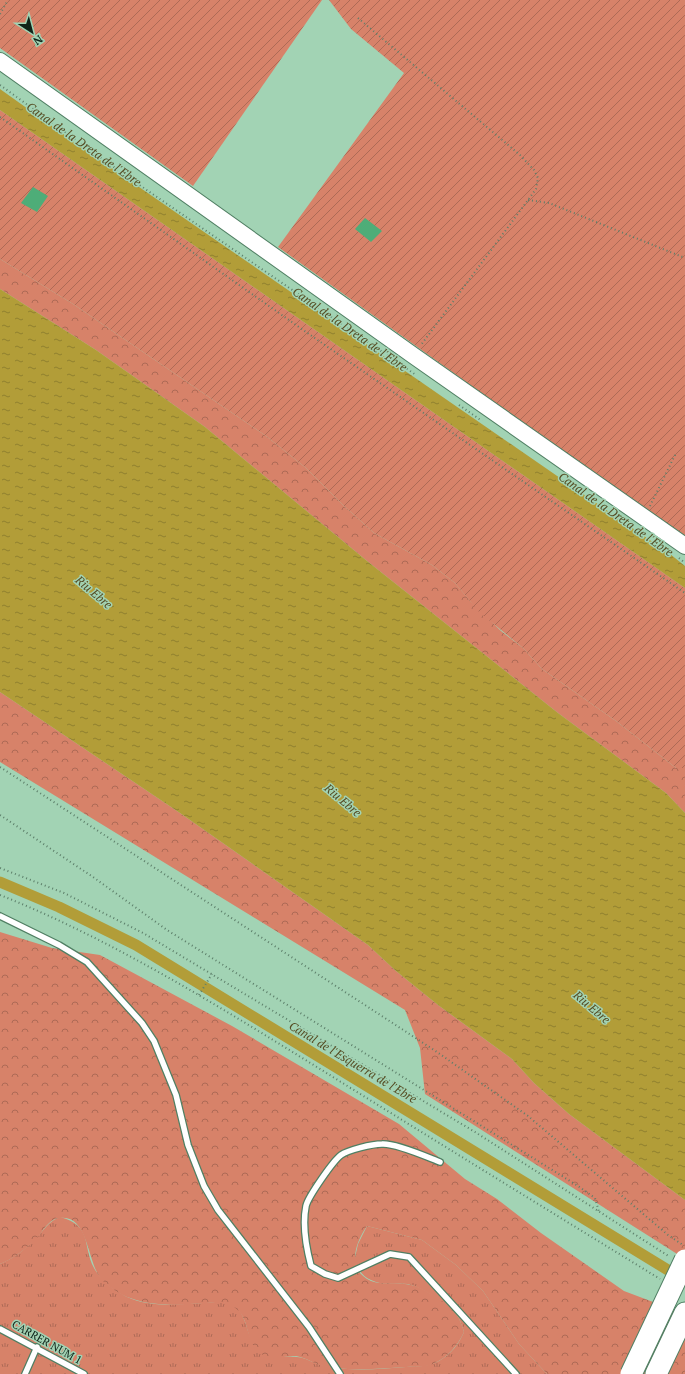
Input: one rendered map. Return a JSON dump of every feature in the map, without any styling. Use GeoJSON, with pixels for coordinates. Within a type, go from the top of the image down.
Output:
{"type":"FeatureCollection","features":[{"type":"Feature","properties":{"kind":"highway"},"geometry":{"type":"LineString","coordinates":[[631,1374],[685,1260]]}},
{"type":"Feature","properties":{"kind":"highway"},"geometry":{"type":"LineString","coordinates":[[656,1374],[685,1313]]}},
{"type":"Feature","properties":{"kind":"street"},"geometry":{"type":"LineString","coordinates":[[0,60],[414,356],[643,517],[679,550]]}},
{"type":"Feature","properties":{"kind":"lane"},"geometry":{"type":"LineString","coordinates":[[0,916],[60,945],[87,962],[142,1023],[154,1041],[176,1095],[188,1145],[204,1186],[218,1210],[309,1327],[340,1374]]}},
{"type":"Feature","properties":{"kind":"lane"},"geometry":{"type":"LineString","coordinates":[[440,1162],[417,1153],[383,1144],[360,1148],[341,1155],[325,1173],[306,1204],[304,1226],[311,1266],[325,1274],[338,1278],[390,1254],[409,1257],[516,1374]]}},
{"type":"Feature","properties":{"kind":"lane","name":"CARRER NUM 1"},"geometry":{"type":"LineString","coordinates":[[0,1328],[84,1374]]}},
{"type":"Feature","properties":{"kind":"lane"},"geometry":{"type":"LineString","coordinates":[[25,1374],[37,1348]]}},
{"type":"Feature","properties":{"kind":"path"},"geometry":{"type":"LineString","coordinates":[[0,14],[8,0]]}},
{"type":"Feature","properties":{"kind":"path"},"geometry":{"type":"LineString","coordinates":[[358,18],[520,155],[534,170],[538,178],[536,189],[414,356]]}},
{"type":"Feature","properties":{"kind":"path"},"geometry":{"type":"LineString","coordinates":[[0,85],[122,173],[418,376]]}},
{"type":"Feature","properties":{"kind":"path"},"geometry":{"type":"LineString","coordinates":[[0,117],[306,332],[685,594]]}},
{"type":"Feature","properties":{"kind":"path"},"geometry":{"type":"LineString","coordinates":[[528,200],[549,203],[685,258]]}},
{"type":"Feature","properties":{"kind":"path"},"geometry":{"type":"LineString","coordinates":[[455,402],[484,422]]}},
{"type":"Feature","properties":{"kind":"path"},"geometry":{"type":"LineString","coordinates":[[643,517],[676,453]]}},
{"type":"Feature","properties":{"kind":"path"},"geometry":{"type":"LineString","coordinates":[[679,550],[685,563]]}},
{"type":"Feature","properties":{"kind":"path"},"geometry":{"type":"LineString","coordinates":[[0,767],[443,1057],[528,1116],[668,1235],[685,1246]]}},
{"type":"Feature","properties":{"kind":"path"},"geometry":{"type":"LineString","coordinates":[[0,815],[93,877],[167,930],[578,1186],[595,1198],[599,1212]]}},
{"type":"Feature","properties":{"kind":"path"},"geometry":{"type":"LineString","coordinates":[[0,868],[64,893],[143,933],[475,1132],[665,1254]]}},
{"type":"Feature","properties":{"kind":"path"},"geometry":{"type":"LineString","coordinates":[[0,895],[40,911],[72,927],[198,995],[665,1282]]}},
{"type":"Feature","properties":{"kind":"path"},"geometry":{"type":"LineString","coordinates":[[198,995],[212,974]]}},
{"type":"Feature","properties":{"kind":"green space"},"geometry":{"type":"Polygon","coordinates":[[[0,0],[322,0],[193,186],[0,48],[0,0]]]}},
{"type":"Feature","properties":{"kind":"green space"},"geometry":{"type":"Polygon","coordinates":[[[329,0],[685,0],[685,539],[278,247],[404,73],[351,29],[329,0]]]}},
{"type":"Feature","properties":{"kind":"green space"},"geometry":{"type":"Polygon","coordinates":[[[0,110],[685,588],[685,768],[676,768],[616,721],[542,669],[523,648],[479,612],[455,583],[432,565],[374,533],[306,468],[266,436],[73,304],[0,259],[0,110]]]}},
{"type":"Feature","properties":{"kind":"green space"},"geometry":{"type":"Polygon","coordinates":[[[0,259],[73,304],[266,436],[306,468],[374,533],[432,565],[455,583],[471,602],[501,631],[523,648],[542,669],[616,721],[676,768],[685,768],[685,813],[666,793],[558,713],[367,561],[205,427],[96,350],[0,289],[0,259]]]}},
{"type":"Feature","properties":{"kind":"green space"},"geometry":{"type":"Polygon","coordinates":[[[0,692],[180,813],[368,945],[396,971],[438,1005],[512,1059],[534,1083],[569,1114],[685,1200],[685,1259],[425,1094],[420,1048],[405,1010],[0,762],[0,692]]]}},
{"type":"Feature","properties":{"kind":"green space"},"geometry":{"type":"Polygon","coordinates":[[[0,932],[52,948],[100,955],[232,1026],[399,1124],[465,1179],[497,1199],[541,1233],[624,1291],[685,1314],[685,1374],[547,1374],[519,1344],[483,1291],[456,1265],[422,1240],[367,1226],[359,1240],[355,1256],[358,1270],[363,1276],[375,1282],[401,1283],[419,1288],[443,1301],[456,1313],[459,1318],[464,1332],[448,1355],[433,1364],[376,1369],[347,1369],[323,1366],[296,1356],[274,1358],[267,1357],[256,1349],[251,1342],[244,1320],[240,1313],[233,1307],[223,1302],[175,1305],[159,1304],[129,1298],[115,1291],[102,1280],[97,1273],[82,1231],[76,1223],[69,1219],[55,1219],[46,1226],[37,1238],[29,1245],[15,1256],[0,1264],[0,932]]]}},
{"type":"Feature","properties":{"kind":"green space"},"geometry":{"type":"Polygon","coordinates":[[[60,1217],[78,1226],[82,1231],[85,1237],[90,1260],[96,1272],[120,1293],[130,1298],[150,1303],[182,1304],[224,1302],[233,1305],[243,1317],[252,1341],[257,1348],[264,1353],[277,1356],[292,1356],[321,1365],[346,1369],[376,1369],[427,1365],[439,1361],[448,1355],[459,1341],[464,1332],[462,1324],[456,1313],[448,1305],[425,1291],[408,1284],[380,1283],[368,1279],[363,1275],[354,1262],[358,1244],[367,1226],[422,1240],[456,1265],[483,1291],[519,1344],[547,1374],[0,1374],[0,1264],[24,1249],[50,1223],[60,1217]]]}},
{"type":"Feature","properties":{"kind":"water"},"geometry":{"type":"Polygon","coordinates":[[[0,89],[87,151],[670,554],[685,566],[685,588],[0,110],[0,89]]]}},
{"type":"Feature","properties":{"kind":"water","name":"Riu Ebre"},"geometry":{"type":"Polygon","coordinates":[[[0,289],[96,350],[205,427],[367,561],[558,713],[666,793],[685,813],[685,1200],[569,1114],[534,1083],[512,1059],[438,1005],[396,971],[368,945],[180,813],[0,692],[0,289]]]}},
{"type":"Feature","properties":{"kind":"building"},"geometry":{"type":"Polygon","coordinates":[[[33,187],[48,196],[37,212],[21,203],[33,187]]]}},
{"type":"Feature","properties":{"kind":"building"},"geometry":{"type":"Polygon","coordinates":[[[365,218],[382,231],[371,242],[355,229],[365,218]]]}},
{"type":"Feature","properties":{"kind":"waterway","name":"Canal de l'Esquerra de l'Ebre"},"geometry":{"type":"LineString","coordinates":[[0,882],[59,907],[136,945],[681,1278]]}},
{"type":"Feature","properties":{"kind":"water label","name":"Canal de la Dreta de l'Ebre"},"geometry":{"type":"Point","coordinates":[84,144]}},
{"type":"Feature","properties":{"kind":"water label","name":"Canal de la Dreta de l'Ebre"},"geometry":{"type":"Point","coordinates":[350,329]}},
{"type":"Feature","properties":{"kind":"water label","name":"Canal de la Dreta de l'Ebre"},"geometry":{"type":"Point","coordinates":[616,514]}}]}
